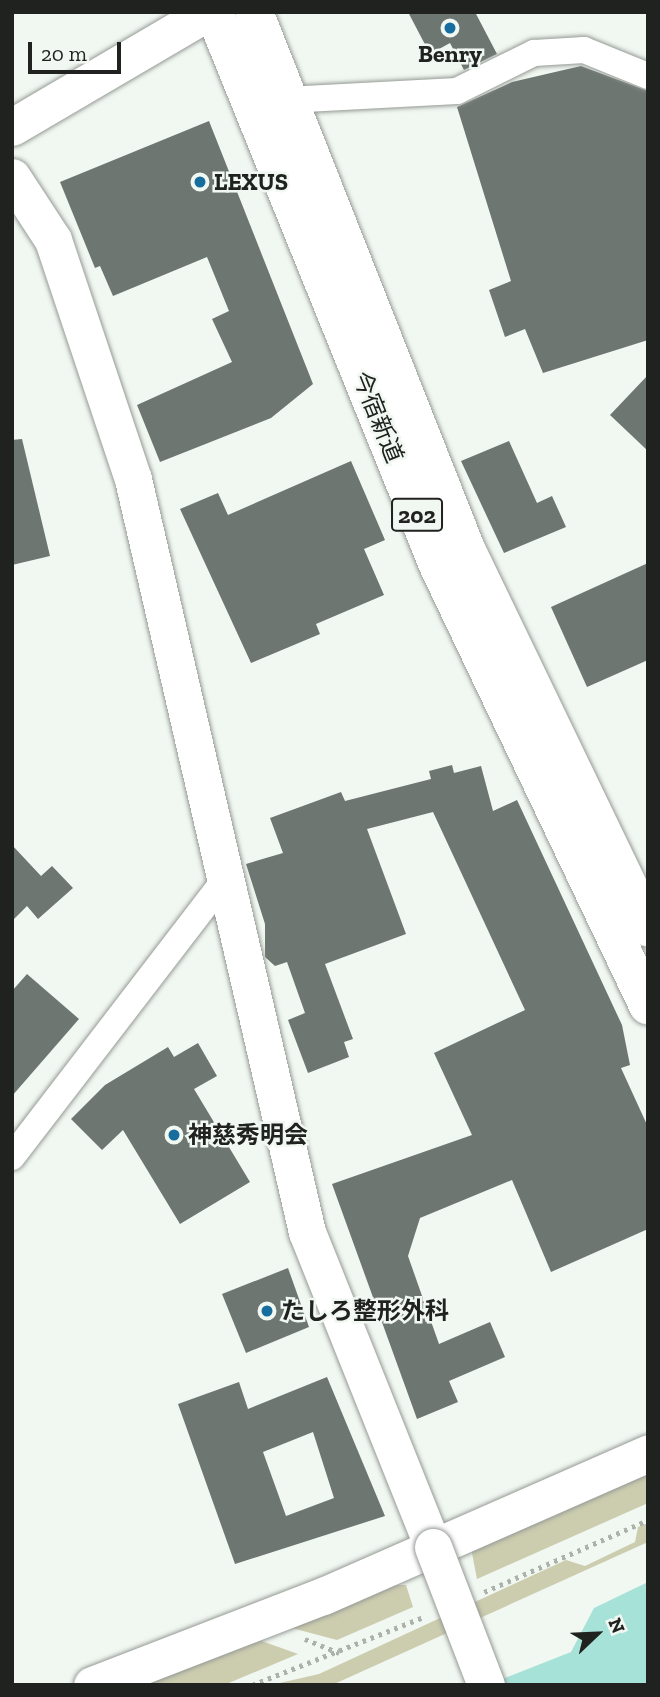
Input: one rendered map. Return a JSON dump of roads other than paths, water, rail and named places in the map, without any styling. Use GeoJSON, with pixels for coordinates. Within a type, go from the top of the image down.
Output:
{"type":"FeatureCollection","features":[{"type":"Feature","properties":{"kind":"highway","name":"今宿新道"},"geometry":{"type":"LineString","coordinates":[[214,12],[438,565],[648,1006]]}},
{"type":"Feature","properties":{"kind":"highway","name":"今宿新道"},"geometry":{"type":"LineString","coordinates":[[254,12],[286,100],[466,549],[648,928]]}},
{"type":"Feature","properties":{"kind":"street"},"geometry":{"type":"LineString","coordinates":[[12,127],[208,12]]}},
{"type":"Feature","properties":{"kind":"street"},"geometry":{"type":"LineString","coordinates":[[286,100],[457,91],[534,53],[584,50],[637,72],[648,53]]}},
{"type":"Feature","properties":{"kind":"street"},"geometry":{"type":"LineString","coordinates":[[12,177],[53,240],[133,479],[307,1232],[486,1685]]}},
{"type":"Feature","properties":{"kind":"street"},"geometry":{"type":"LineString","coordinates":[[12,1157],[224,881]]}},
{"type":"Feature","properties":{"kind":"street"},"geometry":{"type":"LineString","coordinates":[[92,1685],[433,1547],[648,1453]]}},
{"type":"Feature","properties":{"kind":"water"},"geometry":{"type":"Polygon","coordinates":[[[648,1582],[648,1685],[487,1685],[571,1652],[594,1608],[648,1582]]]}},
{"type":"Feature","properties":{"kind":"place","name":"Benry"},"geometry":{"type":"Point","coordinates":[450,28]}},
{"type":"Feature","properties":{"kind":"place","name":"LEXUS"},"geometry":{"type":"Point","coordinates":[200,182]}},
{"type":"Feature","properties":{"kind":"place","name":"神慈秀明会"},"geometry":{"type":"Point","coordinates":[174,1135]}},
{"type":"Feature","properties":{"kind":"place","name":"たしろ整形外科"},"geometry":{"type":"Point","coordinates":[267,1311]}}]}
